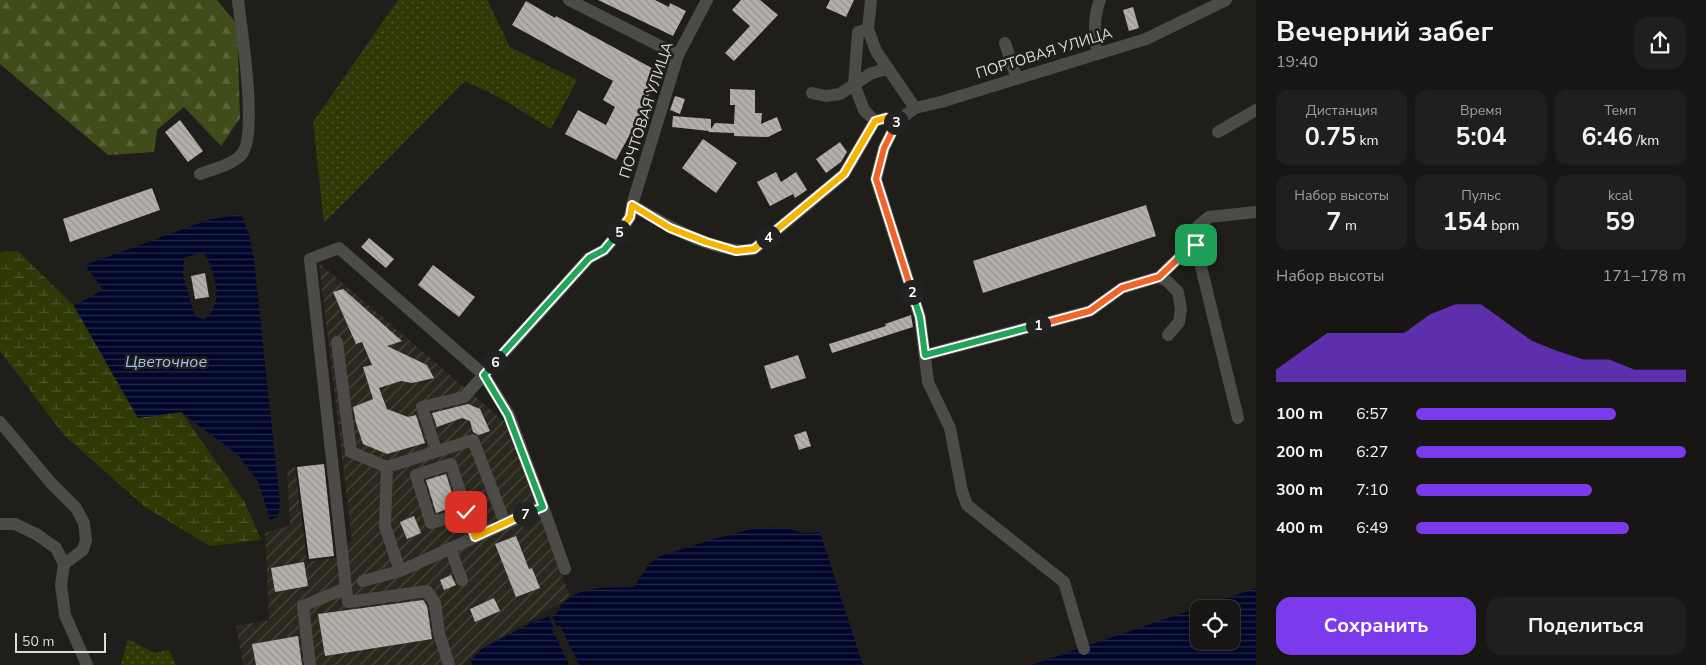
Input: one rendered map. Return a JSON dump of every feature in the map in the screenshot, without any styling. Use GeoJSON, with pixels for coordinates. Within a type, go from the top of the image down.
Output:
{"type":"FeatureCollection","features":[{"type":"Feature","properties":{"kind":"street"},"geometry":{"type":"LineString","coordinates":[[200,174],[231,163],[243,154],[248,133],[250,100],[238,0]]}},
{"type":"Feature","properties":{"kind":"street"},"geometry":{"type":"LineString","coordinates":[[569,0],[678,55]]}},
{"type":"Feature","properties":{"kind":"street","name":"ПОЧТОВАЯ УЛИЦА"},"geometry":{"type":"LineString","coordinates":[[436,450],[422,407],[464,397],[589,258],[604,250],[630,217],[678,55],[707,0]]}},
{"type":"Feature","properties":{"kind":"street"},"geometry":{"type":"LineString","coordinates":[[871,0],[868,29],[876,51],[915,108]]}},
{"type":"Feature","properties":{"kind":"street","name":"ПОРТОВАЯ УЛИЦА"},"geometry":{"type":"LineString","coordinates":[[925,355],[920,317],[876,179],[884,148],[897,122],[915,108],[941,102],[1146,39],[1206,4],[1226,0]]}},
{"type":"Feature","properties":{"kind":"street"},"geometry":{"type":"LineString","coordinates":[[1097,3],[1094,33],[1098,54]]}},
{"type":"Feature","properties":{"kind":"street"},"geometry":{"type":"LineString","coordinates":[[868,29],[858,32],[854,84],[864,110],[875,121]]}},
{"type":"Feature","properties":{"kind":"street"},"geometry":{"type":"LineString","coordinates":[[1004,43],[1017,78]]}},
{"type":"Feature","properties":{"kind":"street"},"geometry":{"type":"LineString","coordinates":[[812,93],[826,96],[840,94],[870,74],[888,68]]}},
{"type":"Feature","properties":{"kind":"street"},"geometry":{"type":"LineString","coordinates":[[1218,132],[1256,110]]}},
{"type":"Feature","properties":{"kind":"street"},"geometry":{"type":"LineString","coordinates":[[632,205],[670,228],[706,242],[736,251],[754,249],[844,174],[875,121],[886,118],[897,122]]}},
{"type":"Feature","properties":{"kind":"street"},"geometry":{"type":"LineString","coordinates":[[1238,418],[1194,238],[1198,226],[1209,217],[1256,212]]}},
{"type":"Feature","properties":{"kind":"street"},"geometry":{"type":"LineString","coordinates":[[1084,649],[1064,582],[967,505],[962,491],[950,428],[928,382],[925,355],[1090,311],[1122,288],[1159,277],[1188,249],[1196,245]]}},
{"type":"Feature","properties":{"kind":"street"},"geometry":{"type":"LineString","coordinates":[[449,665],[439,633],[435,602],[427,591],[348,602],[310,259],[339,248],[484,375],[508,415],[565,569]]}},
{"type":"Feature","properties":{"kind":"street"},"geometry":{"type":"LineString","coordinates":[[1159,277],[1167,281],[1178,292],[1181,309],[1179,322],[1168,335]]}},
{"type":"Feature","properties":{"kind":"street"},"geometry":{"type":"LineString","coordinates":[[336,342],[351,452],[387,467],[436,450],[473,440],[505,523]]}},
{"type":"Feature","properties":{"kind":"street"},"geometry":{"type":"LineString","coordinates":[[0,422],[51,483],[76,508],[84,522],[86,540],[83,550],[64,564]]}},
{"type":"Feature","properties":{"kind":"street"},"geometry":{"type":"LineString","coordinates":[[466,512],[431,523],[416,475],[450,464],[475,537]]}},
{"type":"Feature","properties":{"kind":"street"},"geometry":{"type":"LineString","coordinates":[[387,467],[385,526],[400,571]]}},
{"type":"Feature","properties":{"kind":"street"},"geometry":{"type":"LineString","coordinates":[[363,581],[400,571],[543,507]]}},
{"type":"Feature","properties":{"kind":"street"},"geometry":{"type":"LineString","coordinates":[[0,524],[15,524],[36,534],[56,548],[64,564],[61,585],[66,615],[87,665]]}},
{"type":"Feature","properties":{"kind":"street"},"geometry":{"type":"LineString","coordinates":[[450,548],[462,580]]}},
{"type":"Feature","properties":{"kind":"street"},"geometry":{"type":"LineString","coordinates":[[310,665],[303,606],[346,588]]}},
{"type":"Feature","properties":{"kind":"shaded area"},"geometry":{"type":"Polygon","coordinates":[[[319,263],[506,423],[570,597],[481,649],[462,665],[243,665],[236,626],[269,620],[265,533],[290,525],[287,470],[295,467],[307,562],[340,557],[339,544],[352,541],[319,263]]]}},
{"type":"Feature","properties":{"kind":"green space"},"geometry":{"type":"Polygon","coordinates":[[[0,0],[217,0],[237,24],[240,118],[221,146],[184,107],[157,130],[154,152],[108,155],[0,64],[0,0]]]}},
{"type":"Feature","properties":{"kind":"green space"},"geometry":{"type":"Polygon","coordinates":[[[398,0],[487,0],[510,47],[577,80],[551,129],[500,98],[465,81],[324,223],[313,122],[398,0]]]}},
{"type":"Feature","properties":{"kind":"green space"},"geometry":{"type":"Polygon","coordinates":[[[18,251],[74,306],[138,418],[181,412],[245,503],[261,540],[210,546],[145,507],[64,435],[0,351],[0,252],[18,251]]]}},
{"type":"Feature","properties":{"kind":"green space"},"geometry":{"type":"Polygon","coordinates":[[[128,639],[154,653],[169,650],[176,665],[121,665],[128,639]]]}},
{"type":"Feature","properties":{"kind":"water","name":"Цветочное"},"geometry":{"type":"Polygon","coordinates":[[[241,214],[249,234],[254,260],[280,504],[278,517],[270,520],[258,481],[238,455],[181,412],[138,418],[74,306],[103,290],[85,265],[208,220],[241,214]],[[203,252],[184,258],[183,275],[195,316],[204,320],[213,309],[216,301],[216,286],[203,252]]]}},
{"type":"Feature","properties":{"kind":"water"},"geometry":{"type":"Polygon","coordinates":[[[775,527],[803,533],[820,532],[863,665],[472,665],[471,661],[481,649],[533,622],[556,614],[562,604],[570,597],[601,588],[634,587],[648,565],[660,556],[755,528],[775,527]]]}},
{"type":"Feature","properties":{"kind":"water"},"geometry":{"type":"Polygon","coordinates":[[[1256,588],[1256,665],[1031,665],[1190,611],[1190,650],[1240,650],[1240,600],[1221,600],[1256,588]]]}},
{"type":"Feature","properties":{"kind":"pier"},"geometry":{"type":"Polygon","coordinates":[[[552,616],[557,627],[560,625],[579,665],[569,665],[552,629],[554,628],[549,617],[552,616]]]}},
{"type":"Feature","properties":{"kind":"building"},"geometry":{"type":"Polygon","coordinates":[[[598,0],[655,0],[669,7],[670,3],[686,11],[673,36],[598,0]]]}},
{"type":"Feature","properties":{"kind":"building"},"geometry":{"type":"Polygon","coordinates":[[[741,0],[760,0],[778,15],[734,61],[725,53],[750,26],[732,10],[741,0]]]}},
{"type":"Feature","properties":{"kind":"building"},"geometry":{"type":"Polygon","coordinates":[[[830,0],[854,0],[846,17],[826,8],[830,0]]]}},
{"type":"Feature","properties":{"kind":"building"},"geometry":{"type":"Polygon","coordinates":[[[526,1],[661,73],[616,160],[565,134],[578,110],[606,125],[615,107],[603,100],[613,81],[512,25],[526,1]]]}},
{"type":"Feature","properties":{"kind":"building"},"geometry":{"type":"Polygon","coordinates":[[[1133,7],[1139,28],[1129,31],[1123,10],[1133,7]]]}},
{"type":"Feature","properties":{"kind":"building"},"geometry":{"type":"Polygon","coordinates":[[[730,89],[755,90],[755,113],[762,113],[761,124],[777,117],[782,130],[768,137],[734,136],[734,133],[708,132],[672,127],[673,116],[711,119],[711,129],[715,123],[734,124],[735,105],[730,105],[730,89]]]}},
{"type":"Feature","properties":{"kind":"building"},"geometry":{"type":"Polygon","coordinates":[[[675,96],[685,99],[680,114],[670,110],[675,96]]]}},
{"type":"Feature","properties":{"kind":"building"},"geometry":{"type":"Polygon","coordinates":[[[180,120],[203,151],[188,162],[165,132],[180,120]]]}},
{"type":"Feature","properties":{"kind":"building"},"geometry":{"type":"Polygon","coordinates":[[[703,139],[737,163],[716,193],[682,168],[703,139]]]}},
{"type":"Feature","properties":{"kind":"building"},"geometry":{"type":"Polygon","coordinates":[[[840,142],[847,152],[841,162],[826,173],[816,159],[840,142]]]}},
{"type":"Feature","properties":{"kind":"building"},"geometry":{"type":"Polygon","coordinates":[[[776,172],[781,182],[796,172],[807,190],[795,198],[793,194],[770,206],[757,182],[776,172]]]}},
{"type":"Feature","properties":{"kind":"building"},"geometry":{"type":"Polygon","coordinates":[[[152,188],[160,210],[70,242],[63,219],[152,188]]]}},
{"type":"Feature","properties":{"kind":"building"},"geometry":{"type":"Polygon","coordinates":[[[1146,205],[1156,236],[983,293],[973,261],[1146,205]]]}},
{"type":"Feature","properties":{"kind":"building"},"geometry":{"type":"Polygon","coordinates":[[[369,238],[394,259],[386,268],[361,247],[369,238]]]}},
{"type":"Feature","properties":{"kind":"building"},"geometry":{"type":"Polygon","coordinates":[[[433,265],[475,297],[459,317],[418,285],[433,265]]]}},
{"type":"Feature","properties":{"kind":"building"},"geometry":{"type":"Polygon","coordinates":[[[205,273],[209,297],[195,299],[191,276],[205,273]]]}},
{"type":"Feature","properties":{"kind":"building"},"geometry":{"type":"Polygon","coordinates":[[[343,289],[402,341],[387,346],[427,365],[434,378],[412,383],[401,381],[379,388],[387,409],[408,417],[416,415],[425,443],[387,454],[363,444],[353,407],[373,399],[363,367],[372,365],[362,342],[356,344],[333,292],[343,289]]]}},
{"type":"Feature","properties":{"kind":"building"},"geometry":{"type":"Polygon","coordinates":[[[911,315],[913,327],[832,353],[829,344],[886,326],[885,324],[911,315]]]}},
{"type":"Feature","properties":{"kind":"building"},"geometry":{"type":"Polygon","coordinates":[[[798,355],[806,378],[771,389],[764,366],[798,355]]]}},
{"type":"Feature","properties":{"kind":"building"},"geometry":{"type":"Polygon","coordinates":[[[468,404],[480,409],[490,431],[479,435],[473,432],[470,421],[462,418],[437,427],[432,413],[468,404]]]}},
{"type":"Feature","properties":{"kind":"building"},"geometry":{"type":"Polygon","coordinates":[[[806,431],[811,446],[799,450],[794,435],[806,431]]]}},
{"type":"Feature","properties":{"kind":"building"},"geometry":{"type":"Polygon","coordinates":[[[324,464],[334,556],[309,559],[297,467],[324,464]]]}},
{"type":"Feature","properties":{"kind":"building"},"geometry":{"type":"Polygon","coordinates":[[[446,474],[456,506],[436,513],[426,480],[446,474]]]}},
{"type":"Feature","properties":{"kind":"building"},"geometry":{"type":"Polygon","coordinates":[[[414,516],[421,533],[407,539],[400,522],[414,516]]]}},
{"type":"Feature","properties":{"kind":"building"},"geometry":{"type":"Polygon","coordinates":[[[516,536],[529,569],[532,568],[540,588],[516,597],[495,544],[516,536]]]}},
{"type":"Feature","properties":{"kind":"building"},"geometry":{"type":"Polygon","coordinates":[[[304,562],[308,586],[275,592],[271,568],[304,562]]]}},
{"type":"Feature","properties":{"kind":"building"},"geometry":{"type":"Polygon","coordinates":[[[451,575],[456,585],[444,590],[440,580],[451,575]]]}},
{"type":"Feature","properties":{"kind":"building"},"geometry":{"type":"Polygon","coordinates":[[[494,598],[500,611],[475,622],[470,609],[494,598]]]}},
{"type":"Feature","properties":{"kind":"building"},"geometry":{"type":"Polygon","coordinates":[[[423,600],[427,606],[432,639],[325,656],[318,614],[423,600]]]}},
{"type":"Feature","properties":{"kind":"building"},"geometry":{"type":"Polygon","coordinates":[[[298,636],[302,665],[256,665],[252,644],[298,636]]]}},
{"type":"Feature","properties":{"kind":"route"},"geometry":{"type":"LineString","coordinates":[[466,512],[475,537],[543,507],[508,415],[484,375],[589,258],[604,250],[624,227],[630,217],[632,205],[670,228],[706,242],[736,251],[754,249],[844,174],[875,121],[886,118],[897,122],[884,148],[876,179],[920,317],[925,355],[1090,311],[1122,288],[1159,277],[1188,249],[1196,245]]}}]}
